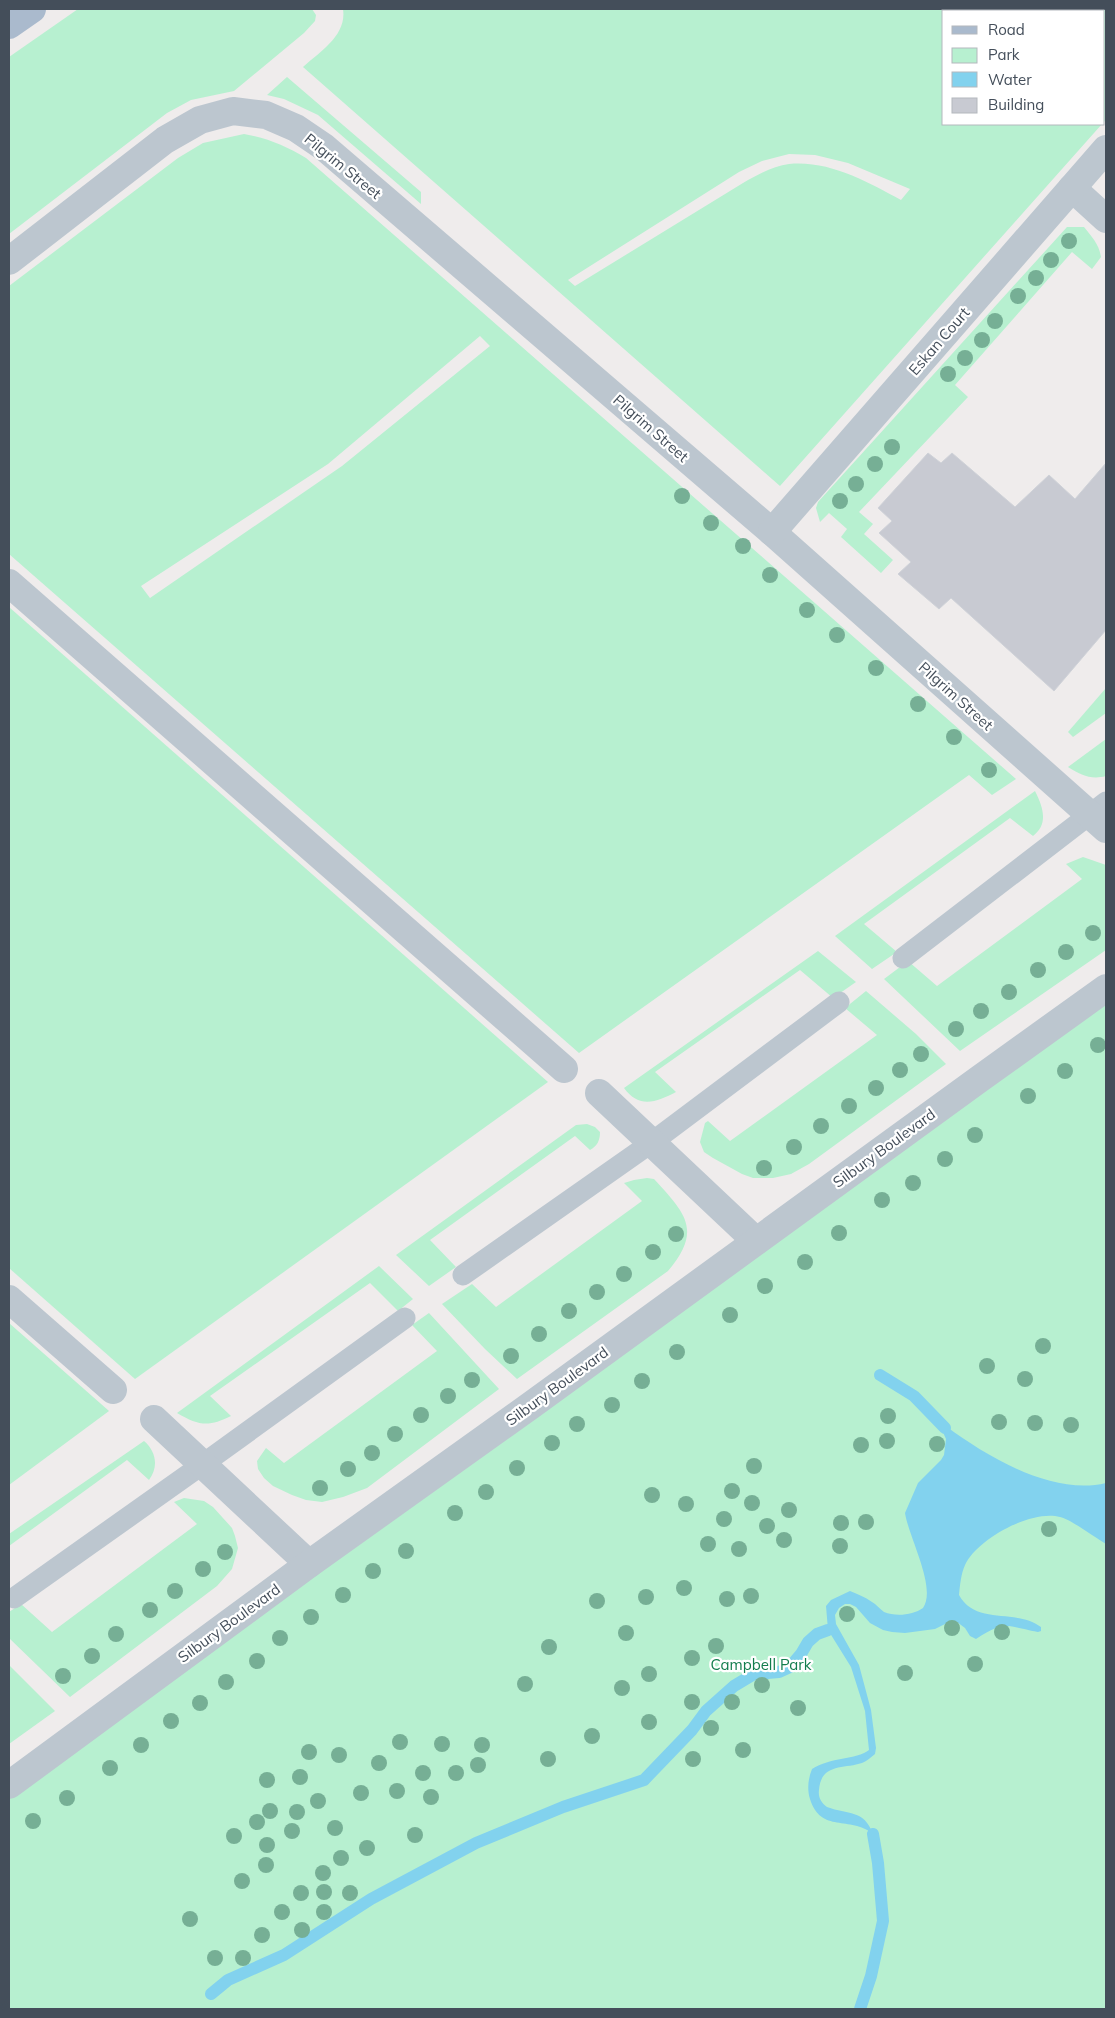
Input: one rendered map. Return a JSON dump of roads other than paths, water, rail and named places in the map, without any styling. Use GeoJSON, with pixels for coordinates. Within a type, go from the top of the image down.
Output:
{"type":"FeatureCollection","features":[{"type":"Feature","properties":{"kind":"main road"},"geometry":{"type":"LineString","coordinates":[[9,25],[32,9]]}},
{"type":"Feature","properties":{"kind":"street","name":"Pilgrim Street"},"geometry":{"type":"LineString","coordinates":[[9,261],[165,140],[200,120],[233,111],[266,115],[303,133],[324,147],[1101,815]]}},
{"type":"Feature","properties":{"kind":"street","name":"Eskan Court"},"geometry":{"type":"LineString","coordinates":[[772,532],[1106,149]]}},
{"type":"Feature","properties":{"kind":"street"},"geometry":{"type":"LineString","coordinates":[[1072,188],[1106,219]]}},
{"type":"Feature","properties":{"kind":"street"},"geometry":{"type":"LineString","coordinates":[[9,583],[564,1069]]}},
{"type":"Feature","properties":{"kind":"street","name":"Silbury Boulevard"},"geometry":{"type":"LineString","coordinates":[[9,1785],[309,1564],[1106,988]]}},
{"type":"Feature","properties":{"kind":"street"},"geometry":{"type":"LineString","coordinates":[[599,1093],[756,1241]]}},
{"type":"Feature","properties":{"kind":"street"},"geometry":{"type":"LineString","coordinates":[[9,1299],[113,1390]]}},
{"type":"Feature","properties":{"kind":"street"},"geometry":{"type":"LineString","coordinates":[[154,1419],[309,1564]]}},
{"type":"Feature","properties":{"kind":"lane"},"geometry":{"type":"LineString","coordinates":[[903,958],[1101,815]]}},
{"type":"Feature","properties":{"kind":"lane"},"geometry":{"type":"LineString","coordinates":[[463,1275],[651,1143],[839,1002]]}},
{"type":"Feature","properties":{"kind":"lane"},"geometry":{"type":"LineString","coordinates":[[14,1598],[405,1318]]}},
{"type":"Feature","properties":{"kind":"water"},"geometry":{"type":"Polygon","coordinates":[[[947,1427],[963,1439],[1001,1461],[1043,1479],[1086,1486],[1106,1483],[1106,1544],[1071,1521],[1060,1517],[1035,1517],[1006,1528],[981,1545],[971,1555],[964,1568],[959,1591],[959,1595],[966,1604],[986,1614],[1031,1621],[1041,1627],[1041,1631],[1038,1632],[1006,1626],[994,1629],[976,1639],[970,1636],[965,1628],[957,1622],[945,1624],[935,1629],[905,1633],[892,1632],[883,1630],[870,1623],[856,1607],[850,1604],[845,1604],[839,1608],[835,1615],[836,1624],[859,1665],[871,1710],[876,1748],[875,1754],[864,1762],[834,1769],[824,1775],[819,1795],[827,1807],[854,1814],[865,1820],[873,1834],[855,1825],[821,1817],[815,1810],[809,1795],[808,1784],[812,1769],[827,1762],[857,1756],[869,1750],[865,1711],[851,1667],[828,1630],[826,1606],[831,1600],[850,1591],[867,1599],[889,1614],[904,1614],[923,1608],[927,1588],[925,1576],[905,1513],[918,1483],[944,1455],[946,1439],[942,1430],[947,1427]]]}},
{"type":"Feature","properties":{"kind":"waterway"},"geometry":{"type":"LineString","coordinates":[[880,1375],[914,1396],[945,1428]]}},
{"type":"Feature","properties":{"kind":"waterway"},"geometry":{"type":"LineString","coordinates":[[211,1994],[228,1980],[284,1955],[371,1899],[476,1843],[563,1807],[644,1780],[692,1730],[706,1711],[734,1686],[754,1674],[779,1672],[790,1667],[808,1642],[817,1634],[828,1630]]}},
{"type":"Feature","properties":{"kind":"waterway"},"geometry":{"type":"LineString","coordinates":[[860,2009],[871,1976],[883,1921],[878,1863],[873,1834]]}},
{"type":"Feature","properties":{"kind":"park label","name":"Campbell Park"},"geometry":{"type":"Point","coordinates":[761,1664]}}]}
